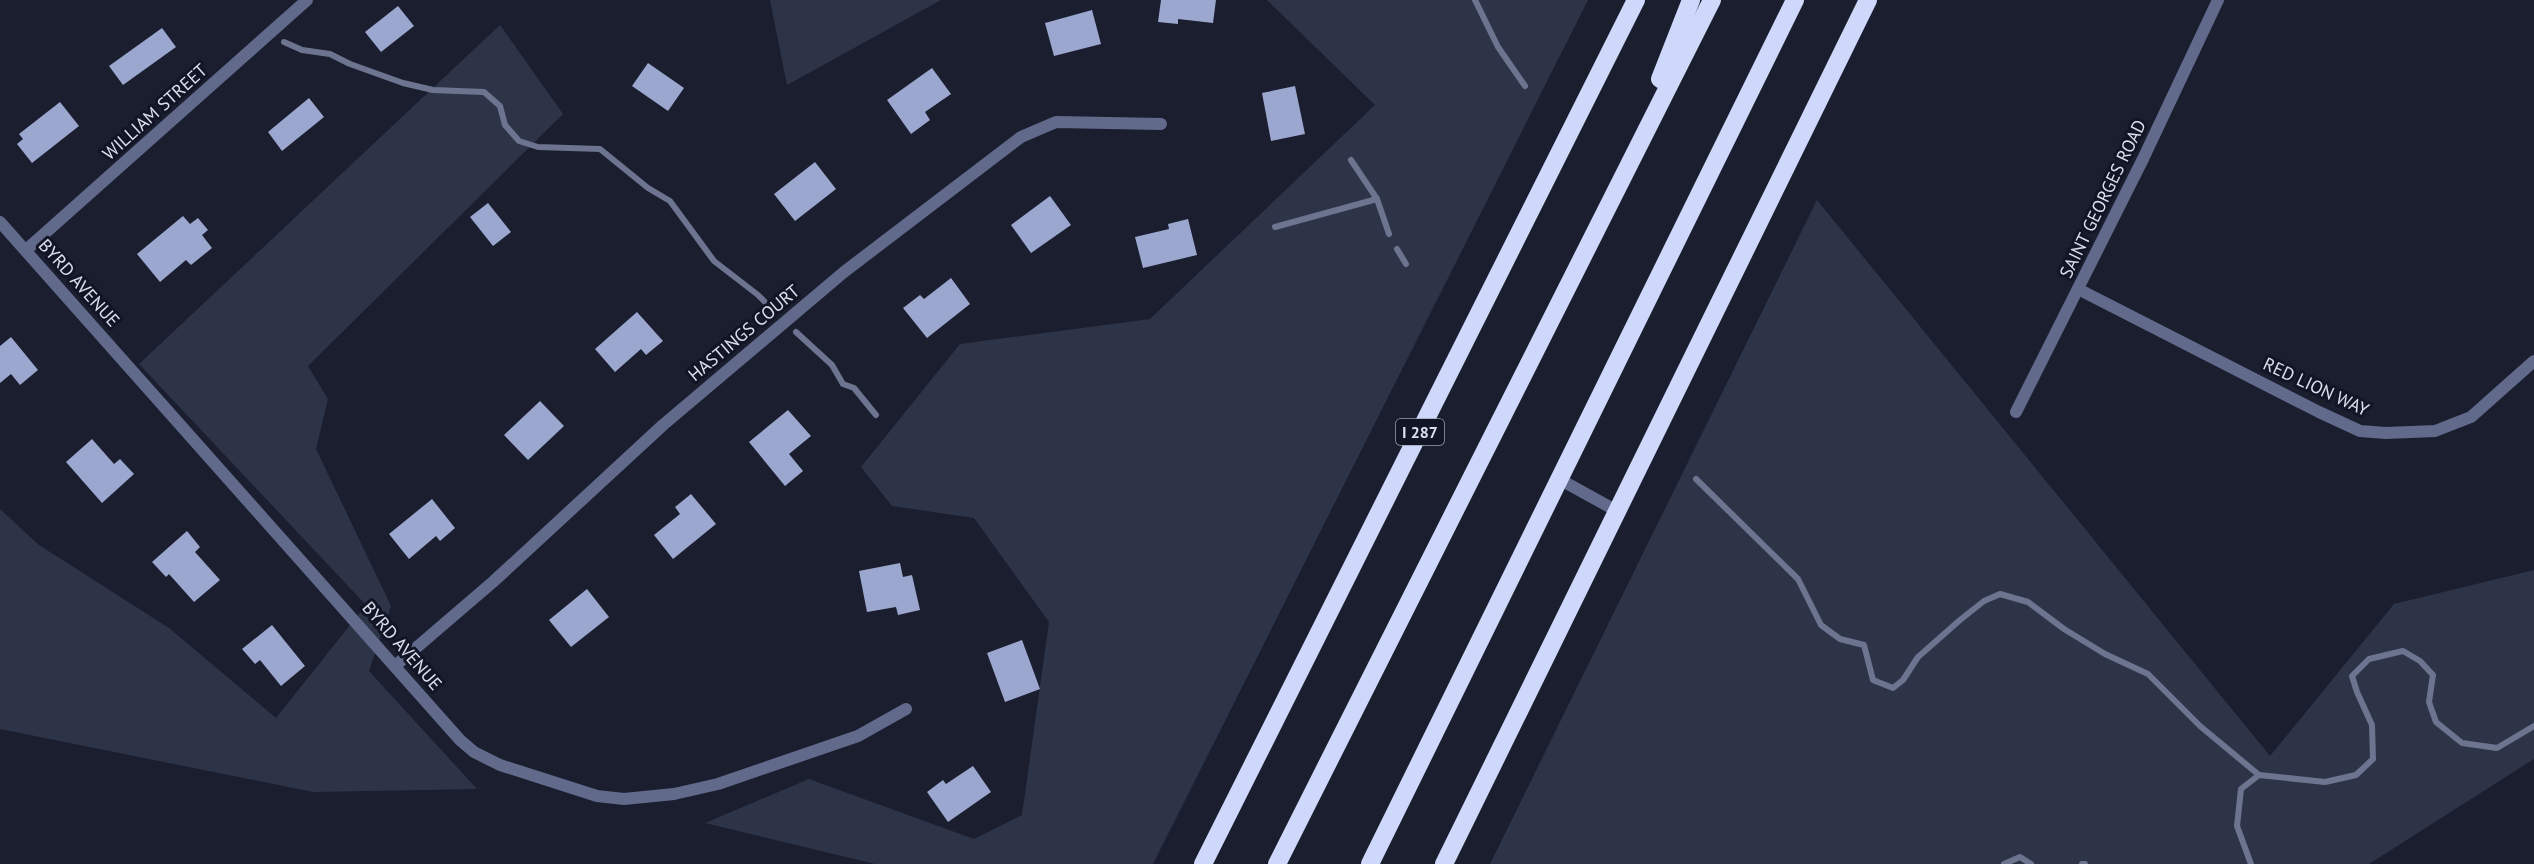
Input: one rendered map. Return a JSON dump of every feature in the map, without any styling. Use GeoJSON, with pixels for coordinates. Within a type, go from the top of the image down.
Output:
{"type":"FeatureCollection","features":[{"type":"Feature","properties":{"kind":"highway","name":"I 287"},"geometry":{"type":"LineString","coordinates":[[1203,864],[1636,0]]}},
{"type":"Feature","properties":{"kind":"highway"},"geometry":{"type":"LineString","coordinates":[[1620,182],[1691,0]]}},
{"type":"Feature","properties":{"kind":"highway"},"geometry":{"type":"LineString","coordinates":[[1277,864],[1712,0]]}},
{"type":"Feature","properties":{"kind":"highway"},"geometry":{"type":"LineString","coordinates":[[1370,864],[1795,0]]}},
{"type":"Feature","properties":{"kind":"highway"},"geometry":{"type":"LineString","coordinates":[[1444,864],[1868,0]]}},
{"type":"Feature","properties":{"kind":"street","name":"WILLIAM STREET"},"geometry":{"type":"LineString","coordinates":[[26,250],[307,0]]}},
{"type":"Feature","properties":{"kind":"street","name":"SAINT GEORGES ROAD"},"geometry":{"type":"LineString","coordinates":[[2016,412],[2218,0]]}},
{"type":"Feature","properties":{"kind":"street","name":"HASTINGS COURT"},"geometry":{"type":"LineString","coordinates":[[395,666],[494,582],[663,425],[771,333],[844,272],[1021,137],[1056,122],[1161,124]]}},
{"type":"Feature","properties":{"kind":"street","name":"BYRD AVENUE"},"geometry":{"type":"LineString","coordinates":[[0,222],[460,740],[474,752],[500,765],[597,796],[624,799],[674,794],[718,784],[858,736],[906,709]]}},
{"type":"Feature","properties":{"kind":"street","name":"RED LION WAY"},"geometry":{"type":"LineString","coordinates":[[2078,289],[2319,412],[2360,430],[2386,433],[2435,431],[2471,417],[2534,361]]}},
{"type":"Feature","properties":{"kind":"street"},"geometry":{"type":"LineString","coordinates":[[1559,480],[1617,511]]}},
{"type":"Feature","properties":{"kind":"shaded area"},"geometry":{"type":"Polygon","coordinates":[[[770,0],[941,0],[787,85],[770,0]]]}},
{"type":"Feature","properties":{"kind":"shaded area"},"geometry":{"type":"Polygon","coordinates":[[[1267,0],[1588,0],[1153,864],[875,864],[705,823],[809,779],[974,839],[1022,815],[1049,622],[974,518],[892,506],[861,467],[960,344],[1150,319],[1375,105],[1267,0]]]}},
{"type":"Feature","properties":{"kind":"shaded area"},"geometry":{"type":"Polygon","coordinates":[[[500,25],[563,114],[308,366],[328,399],[316,449],[391,606],[369,671],[477,789],[313,792],[0,729],[0,509],[39,545],[169,628],[276,718],[366,605],[139,364],[500,25]]]}},
{"type":"Feature","properties":{"kind":"shaded area"},"geometry":{"type":"Polygon","coordinates":[[[1817,200],[2270,756],[2394,604],[2534,570],[2534,759],[2369,864],[1490,864],[1817,200]]]}},
{"type":"Feature","properties":{"kind":"building"},"geometry":{"type":"Polygon","coordinates":[[[1161,0],[1216,0],[1213,23],[1178,19],[1178,24],[1158,22],[1161,0]]]}},
{"type":"Feature","properties":{"kind":"building"},"geometry":{"type":"Polygon","coordinates":[[[398,6],[414,26],[381,52],[365,32],[398,6]]]}},
{"type":"Feature","properties":{"kind":"building"},"geometry":{"type":"Polygon","coordinates":[[[1092,10],[1101,44],[1054,56],[1045,23],[1092,10]]]}},
{"type":"Feature","properties":{"kind":"building"},"geometry":{"type":"Polygon","coordinates":[[[162,28],[176,47],[123,85],[109,66],[162,28]]]}},
{"type":"Feature","properties":{"kind":"building"},"geometry":{"type":"Polygon","coordinates":[[[648,63],[684,88],[668,111],[632,86],[648,63]]]}},
{"type":"Feature","properties":{"kind":"building"},"geometry":{"type":"Polygon","coordinates":[[[932,68],[951,94],[925,112],[930,120],[911,134],[887,100],[932,68]]]}},
{"type":"Feature","properties":{"kind":"building"},"geometry":{"type":"Polygon","coordinates":[[[1295,86],[1305,134],[1271,141],[1262,93],[1295,86]]]}},
{"type":"Feature","properties":{"kind":"building"},"geometry":{"type":"Polygon","coordinates":[[[309,98],[324,117],[282,151],[268,132],[309,98]]]}},
{"type":"Feature","properties":{"kind":"building"},"geometry":{"type":"Polygon","coordinates":[[[60,102],[79,126],[32,163],[17,144],[23,139],[19,134],[60,102]]]}},
{"type":"Feature","properties":{"kind":"building"},"geometry":{"type":"Polygon","coordinates":[[[815,162],[836,189],[795,221],[774,194],[815,162]]]}},
{"type":"Feature","properties":{"kind":"building"},"geometry":{"type":"Polygon","coordinates":[[[1050,196],[1071,225],[1031,253],[1011,225],[1050,196]]]}},
{"type":"Feature","properties":{"kind":"building"},"geometry":{"type":"Polygon","coordinates":[[[488,203],[511,232],[493,246],[470,217],[488,203]]]}},
{"type":"Feature","properties":{"kind":"building"},"geometry":{"type":"Polygon","coordinates":[[[183,216],[190,224],[198,218],[208,230],[202,235],[212,248],[191,265],[186,260],[160,282],[137,254],[183,216]]]}},
{"type":"Feature","properties":{"kind":"building"},"geometry":{"type":"Polygon","coordinates":[[[1188,219],[1197,255],[1143,268],[1135,237],[1169,229],[1168,224],[1188,219]]]}},
{"type":"Feature","properties":{"kind":"building"},"geometry":{"type":"Polygon","coordinates":[[[951,278],[970,304],[927,338],[903,308],[920,295],[924,299],[951,278]]]}},
{"type":"Feature","properties":{"kind":"building"},"geometry":{"type":"Polygon","coordinates":[[[637,312],[663,341],[646,355],[641,349],[615,372],[595,349],[637,312]]]}},
{"type":"Feature","properties":{"kind":"building"},"geometry":{"type":"Polygon","coordinates":[[[11,337],[38,370],[20,385],[11,374],[0,383],[0,346],[11,337]]]}},
{"type":"Feature","properties":{"kind":"building"},"geometry":{"type":"Polygon","coordinates":[[[540,401],[564,426],[528,460],[504,435],[540,401]]]}},
{"type":"Feature","properties":{"kind":"building"},"geometry":{"type":"Polygon","coordinates":[[[788,410],[811,436],[789,454],[803,471],[785,486],[749,442],[788,410]]]}},
{"type":"Feature","properties":{"kind":"building"},"geometry":{"type":"Polygon","coordinates":[[[92,439],[114,464],[120,459],[134,474],[102,503],[66,462],[92,439]]]}},
{"type":"Feature","properties":{"kind":"building"},"geometry":{"type":"Polygon","coordinates":[[[691,494],[716,524],[673,559],[654,535],[680,514],[675,507],[691,494]]]}},
{"type":"Feature","properties":{"kind":"building"},"geometry":{"type":"Polygon","coordinates":[[[432,499],[455,528],[440,541],[436,536],[409,559],[389,534],[432,499]]]}},
{"type":"Feature","properties":{"kind":"building"},"geometry":{"type":"Polygon","coordinates":[[[187,531],[200,547],[195,552],[220,580],[194,602],[169,574],[166,577],[152,562],[187,531]]]}},
{"type":"Feature","properties":{"kind":"building"},"geometry":{"type":"Polygon","coordinates":[[[900,563],[903,577],[912,575],[920,610],[898,615],[896,607],[867,612],[859,571],[900,563]]]}},
{"type":"Feature","properties":{"kind":"building"},"geometry":{"type":"Polygon","coordinates":[[[587,589],[609,617],[571,647],[549,620],[587,589]]]}},
{"type":"Feature","properties":{"kind":"building"},"geometry":{"type":"Polygon","coordinates":[[[272,625],[305,666],[281,686],[260,660],[255,664],[242,649],[272,625]]]}},
{"type":"Feature","properties":{"kind":"building"},"geometry":{"type":"Polygon","coordinates":[[[1022,640],[1040,689],[1005,702],[987,653],[1022,640]]]}},
{"type":"Feature","properties":{"kind":"building"},"geometry":{"type":"Polygon","coordinates":[[[973,766],[991,792],[948,822],[927,792],[943,780],[946,784],[973,766]]]}},
{"type":"Feature","properties":{"kind":"waterway"},"geometry":{"type":"LineString","coordinates":[[1475,0],[1498,47],[1525,86]]}},
{"type":"Feature","properties":{"kind":"waterway"},"geometry":{"type":"LineString","coordinates":[[284,42],[302,50],[330,54],[350,64],[403,83],[433,90],[484,92],[500,106],[505,125],[519,141],[538,147],[600,149],[648,188],[670,201],[714,261],[767,304]]}},
{"type":"Feature","properties":{"kind":"waterway"},"geometry":{"type":"LineString","coordinates":[[1351,160],[1377,199],[1389,234]]}},
{"type":"Feature","properties":{"kind":"waterway"},"geometry":{"type":"LineString","coordinates":[[1275,227],[1377,199]]}},
{"type":"Feature","properties":{"kind":"waterway"},"geometry":{"type":"LineString","coordinates":[[1397,249],[1406,264]]}},
{"type":"Feature","properties":{"kind":"waterway"},"geometry":{"type":"LineString","coordinates":[[796,332],[832,365],[843,384],[854,388],[876,415]]}},
{"type":"Feature","properties":{"kind":"waterway"},"geometry":{"type":"LineString","coordinates":[[1696,479],[1798,579],[1821,625],[1840,639],[1864,645],[1873,680],[1893,688],[1903,680],[1918,657],[1960,620],[1984,601],[2000,594],[2028,602],[2064,629],[2105,654],[2148,674],[2200,726],[2259,775]]}},
{"type":"Feature","properties":{"kind":"waterway"},"geometry":{"type":"LineString","coordinates":[[2251,864],[2237,826],[2241,789],[2259,775],[2325,782],[2356,775],[2373,759],[2372,725],[2352,676],[2369,659],[2403,651],[2420,661],[2433,675],[2429,702],[2436,722],[2462,743],[2497,748],[2534,726]]}},
{"type":"Feature","properties":{"kind":"waterway"},"geometry":{"type":"LineString","coordinates":[[2004,864],[2020,857],[2031,864]]}}]}
